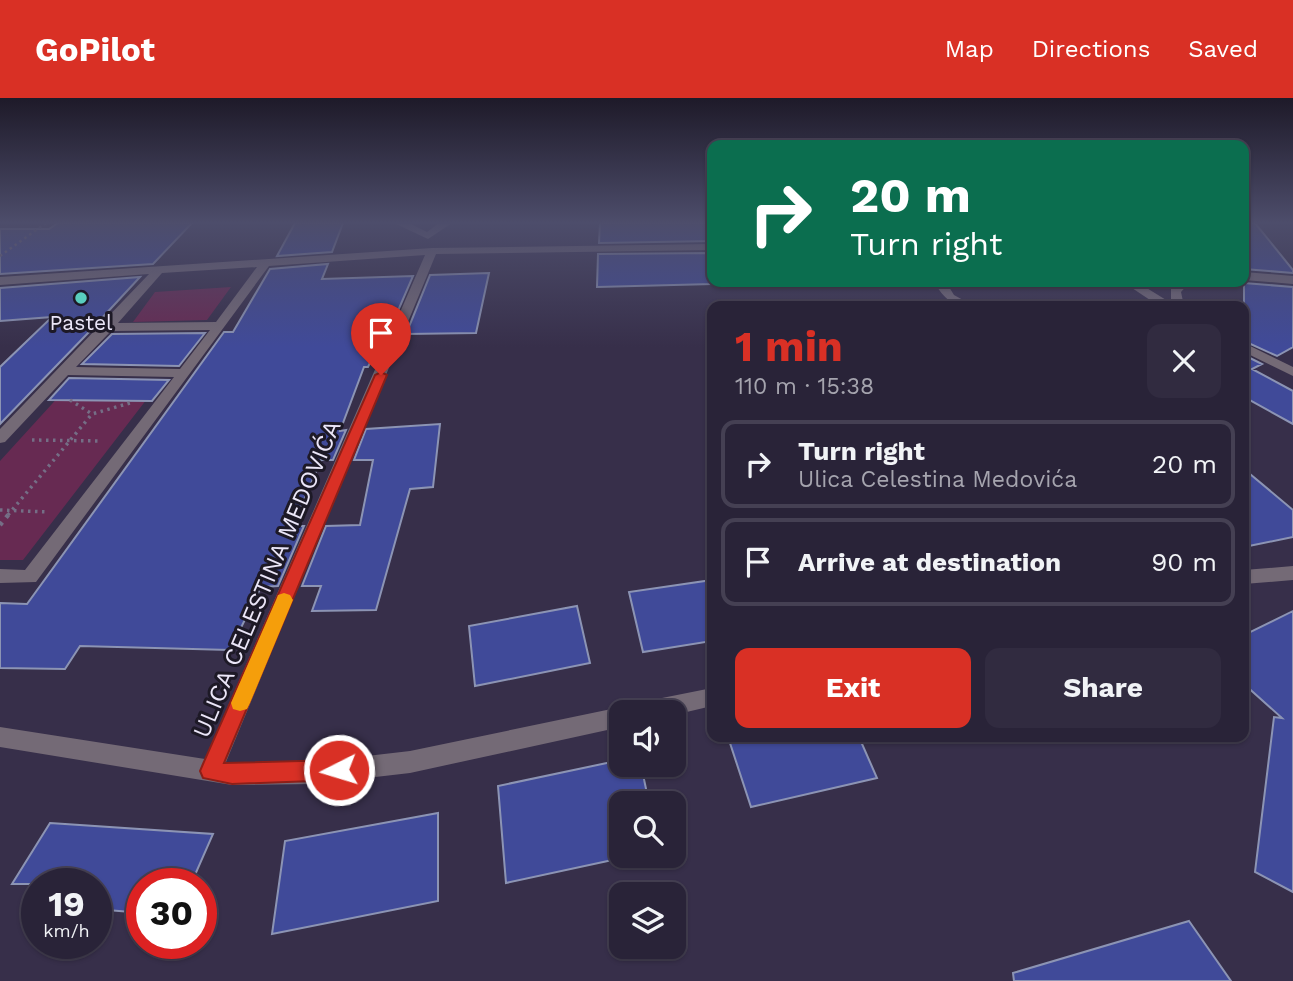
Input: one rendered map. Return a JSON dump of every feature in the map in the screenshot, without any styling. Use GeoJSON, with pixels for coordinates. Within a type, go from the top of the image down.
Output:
{"type":"FeatureCollection","features":[{"type":"Feature","properties":{"kind":"street"},"geometry":{"type":"LineString","coordinates":[[0,281],[236,264]]}},
{"type":"Feature","properties":{"kind":"street"},"geometry":{"type":"LineString","coordinates":[[0,576],[30,577],[264,264]]}},
{"type":"Feature","properties":{"kind":"street","name":"ULICA CELESTINA MEDOVIĆA"},"geometry":{"type":"LineString","coordinates":[[211,771],[422,264]]}},
{"type":"Feature","properties":{"kind":"street"},"geometry":{"type":"LineString","coordinates":[[0,438],[159,270]]}},
{"type":"Feature","properties":{"kind":"street"},"geometry":{"type":"LineString","coordinates":[[1249,277],[1290,283]]}},
{"type":"Feature","properties":{"kind":"street"},"geometry":{"type":"LineString","coordinates":[[943,287],[949,297],[957,301]]}},
{"type":"Feature","properties":{"kind":"street"},"geometry":{"type":"LineString","coordinates":[[1137,287],[1159,301]]}},
{"type":"Feature","properties":{"kind":"street"},"geometry":{"type":"LineString","coordinates":[[107,327],[220,326]]}},
{"type":"Feature","properties":{"kind":"street"},"geometry":{"type":"LineString","coordinates":[[1249,350],[1293,372]]}},
{"type":"Feature","properties":{"kind":"street"},"geometry":{"type":"LineString","coordinates":[[63,371],[184,373]]}},
{"type":"Feature","properties":{"kind":"street"},"geometry":{"type":"LineString","coordinates":[[1249,577],[1293,573]]}},
{"type":"Feature","properties":{"kind":"street"},"geometry":{"type":"LineString","coordinates":[[686,702],[707,697]]}},
{"type":"Feature","properties":{"kind":"street"},"geometry":{"type":"LineString","coordinates":[[0,737],[232,774],[315,773],[410,762],[609,720]]}},
{"type":"Feature","properties":{"kind":"path"},"geometry":{"type":"LineString","coordinates":[[69,400],[92,414]]}},
{"type":"Feature","properties":{"kind":"path"},"geometry":{"type":"LineString","coordinates":[[0,525],[92,414],[141,400]]}},
{"type":"Feature","properties":{"kind":"path"},"geometry":{"type":"LineString","coordinates":[[25,440],[106,441]]}},
{"type":"Feature","properties":{"kind":"path"},"geometry":{"type":"LineString","coordinates":[[0,510],[51,512]]}},
{"type":"Feature","properties":{"kind":"shaded area"},"geometry":{"type":"Polygon","coordinates":[[[231,287],[207,320],[133,322],[155,292],[231,287]]]}},
{"type":"Feature","properties":{"kind":"shaded area"},"geometry":{"type":"Polygon","coordinates":[[[72,382],[160,382],[23,560],[0,560],[0,461],[72,382]]]}},
{"type":"Feature","properties":{"kind":"building"},"geometry":{"type":"Polygon","coordinates":[[[0,264],[150,264],[0,274],[0,264]]]}},
{"type":"Feature","properties":{"kind":"building"},"geometry":{"type":"Polygon","coordinates":[[[328,264],[322,279],[413,276],[388,334],[384,334],[368,367],[364,367],[340,431],[346,430],[333,460],[321,460],[293,526],[304,526],[278,586],[261,587],[230,650],[80,646],[65,669],[0,668],[0,603],[27,604],[224,332],[233,332],[270,269],[328,264]]]}},
{"type":"Feature","properties":{"kind":"building"},"geometry":{"type":"Polygon","coordinates":[[[598,264],[707,264],[707,284],[597,287],[598,264]]]}},
{"type":"Feature","properties":{"kind":"building"},"geometry":{"type":"Polygon","coordinates":[[[1249,264],[1288,264],[1293,273],[1249,269],[1249,264]]]}},
{"type":"Feature","properties":{"kind":"building"},"geometry":{"type":"Polygon","coordinates":[[[489,273],[476,333],[406,334],[430,275],[489,273]]]}},
{"type":"Feature","properties":{"kind":"building"},"geometry":{"type":"Polygon","coordinates":[[[140,277],[0,424],[0,367],[52,317],[0,321],[0,288],[140,277]]]}},
{"type":"Feature","properties":{"kind":"building"},"geometry":{"type":"Polygon","coordinates":[[[1249,283],[1293,287],[1293,347],[1277,356],[1249,343],[1249,301],[1244,301],[1244,287],[1249,287],[1249,283]]]}},
{"type":"Feature","properties":{"kind":"building"},"geometry":{"type":"Polygon","coordinates":[[[205,333],[179,366],[82,364],[112,334],[205,333]]]}},
{"type":"Feature","properties":{"kind":"building"},"geometry":{"type":"Polygon","coordinates":[[[1249,358],[1262,364],[1252,369],[1293,391],[1293,424],[1249,400],[1249,358]]]}},
{"type":"Feature","properties":{"kind":"building"},"geometry":{"type":"Polygon","coordinates":[[[69,378],[169,380],[152,401],[49,400],[69,378]]]}},
{"type":"Feature","properties":{"kind":"building"},"geometry":{"type":"Polygon","coordinates":[[[440,424],[433,487],[410,489],[376,610],[312,611],[321,586],[302,586],[326,526],[360,525],[373,460],[354,460],[366,429],[440,424]]]}},
{"type":"Feature","properties":{"kind":"building"},"geometry":{"type":"Polygon","coordinates":[[[1249,473],[1293,510],[1293,537],[1249,546],[1249,473]]]}},
{"type":"Feature","properties":{"kind":"building"},"geometry":{"type":"Polygon","coordinates":[[[707,581],[707,642],[643,652],[629,592],[707,581]]]}},
{"type":"Feature","properties":{"kind":"building"},"geometry":{"type":"Polygon","coordinates":[[[577,606],[590,663],[475,686],[469,626],[577,606]]]}},
{"type":"Feature","properties":{"kind":"building"},"geometry":{"type":"Polygon","coordinates":[[[1293,611],[1293,892],[1255,872],[1274,717],[1282,718],[1249,688],[1249,633],[1293,611]]]}},
{"type":"Feature","properties":{"kind":"building"},"geometry":{"type":"Polygon","coordinates":[[[730,742],[861,742],[877,778],[751,807],[730,742]]]}},
{"type":"Feature","properties":{"kind":"building"},"geometry":{"type":"Polygon","coordinates":[[[609,763],[609,777],[644,777],[646,791],[609,791],[609,861],[506,883],[498,786],[609,763]]]}},
{"type":"Feature","properties":{"kind":"building"},"geometry":{"type":"Polygon","coordinates":[[[438,813],[438,901],[272,934],[285,841],[438,813]]]}},
{"type":"Feature","properties":{"kind":"building"},"geometry":{"type":"Polygon","coordinates":[[[50,823],[213,834],[198,868],[126,868],[126,912],[112,910],[112,868],[22,868],[50,823]]]}},
{"type":"Feature","properties":{"kind":"building"},"geometry":{"type":"Polygon","coordinates":[[[21,870],[21,884],[12,884],[21,870]]]}},
{"type":"Feature","properties":{"kind":"building"},"geometry":{"type":"Polygon","coordinates":[[[1189,921],[1231,981],[1014,981],[1013,973],[1189,921]]]}},
{"type":"Feature","properties":{"kind":"slow traffic"},"geometry":{"type":"LineString","coordinates":[[240,703],[284,600]]}},
{"type":"Feature","properties":{"kind":"place","name":"Pastel"},"geometry":{"type":"Point","coordinates":[81,298]}},
{"type":"Feature","properties":{"kind":"route"},"geometry":{"type":"LineString","coordinates":[[339,770],[315,773],[232,774],[211,771],[381,375]]}}]}
